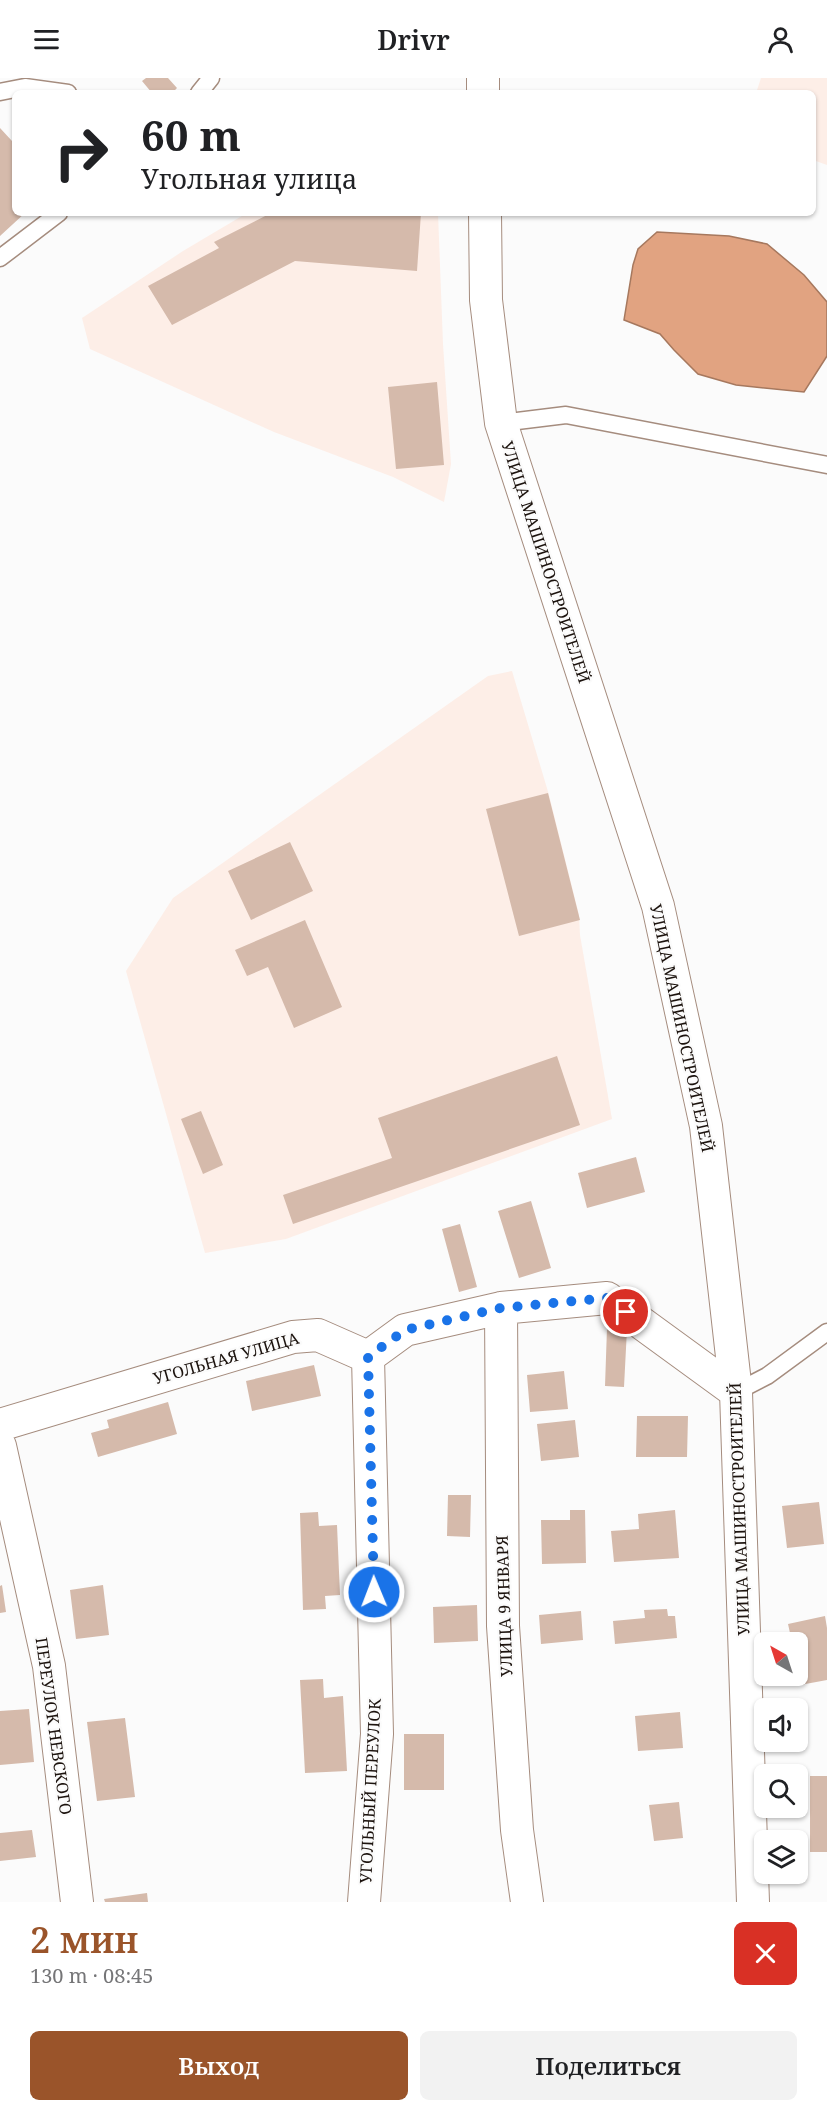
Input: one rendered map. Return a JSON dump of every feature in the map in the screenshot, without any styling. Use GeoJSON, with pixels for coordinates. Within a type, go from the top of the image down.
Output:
{"type":"FeatureCollection","features":[{"type":"Feature","properties":{"kind":"street","name":"УЛИЦА МАШИНОСТРОИТЕЛЕЙ"},"geometry":{"type":"LineString","coordinates":[[485,216],[486,300],[501,423],[658,906],[706,1126],[736,1392],[753,1902]]}},
{"type":"Feature","properties":{"kind":"street"},"geometry":{"type":"LineString","coordinates":[[368,1357],[405,1330],[501,1308],[607,1298],[736,1392]]}},
{"type":"Feature","properties":{"kind":"street","name":"УЛИЦА 9 ЯНВАРЯ"},"geometry":{"type":"LineString","coordinates":[[501,1308],[503,1626],[517,1830],[527,1902]]}},
{"type":"Feature","properties":{"kind":"street","name":"УГОЛЬНАЯ УЛИЦА"},"geometry":{"type":"LineString","coordinates":[[0,1425],[293,1337],[318,1335],[368,1357]]}},
{"type":"Feature","properties":{"kind":"street","name":"УГОЛЬНЫЙ ПЕРЕУЛОК"},"geometry":{"type":"LineString","coordinates":[[364,1902],[377,1734],[368,1357]]}},
{"type":"Feature","properties":{"kind":"street","name":"ПЕРЕУЛОК НЕВСКОГО"},"geometry":{"type":"LineString","coordinates":[[0,1446],[49,1666],[78,1902]]}},
{"type":"Feature","properties":{"kind":"lane"},"geometry":{"type":"LineString","coordinates":[[0,92],[25,87],[46,90]]}},
{"type":"Feature","properties":{"kind":"lane"},"geometry":{"type":"LineString","coordinates":[[0,258],[55,216]]}},
{"type":"Feature","properties":{"kind":"lane"},"geometry":{"type":"LineString","coordinates":[[501,423],[566,415],[827,465]]}},
{"type":"Feature","properties":{"kind":"lane"},"geometry":{"type":"LineString","coordinates":[[736,1392],[767,1376],[827,1332]]}},
{"type":"Feature","properties":{"kind":"shaded area"},"geometry":{"type":"Polygon","coordinates":[[[761,78],[827,78],[827,165],[816,161],[816,90],[757,90],[761,78]]]}},
{"type":"Feature","properties":{"kind":"shaded area"},"geometry":{"type":"Polygon","coordinates":[[[242,216],[438,216],[451,464],[444,502],[393,477],[274,432],[90,349],[82,318],[183,251],[242,216]]]}},
{"type":"Feature","properties":{"kind":"shaded area"},"geometry":{"type":"Polygon","coordinates":[[[657,232],[729,236],[767,244],[804,275],[827,302],[827,356],[804,392],[736,385],[698,374],[660,334],[624,320],[633,265],[638,249],[657,232]]]}},
{"type":"Feature","properties":{"kind":"shaded area"},"geometry":{"type":"Polygon","coordinates":[[[512,671],[549,795],[579,915],[580,935],[612,1119],[286,1239],[205,1253],[126,971],[173,898],[488,676],[512,671]]]}},
{"type":"Feature","properties":{"kind":"building"},"geometry":{"type":"Polygon","coordinates":[[[146,78],[168,78],[177,88],[175,90],[150,90],[142,81],[146,78]]]}},
{"type":"Feature","properties":{"kind":"building"},"geometry":{"type":"Polygon","coordinates":[[[0,128],[12,141],[12,216],[22,216],[0,236],[0,128]]]}},
{"type":"Feature","properties":{"kind":"building"},"geometry":{"type":"Polygon","coordinates":[[[265,216],[421,216],[417,271],[295,261],[172,325],[148,286],[219,248],[214,242],[265,216]]]}},
{"type":"Feature","properties":{"kind":"building"},"geometry":{"type":"Polygon","coordinates":[[[437,382],[444,465],[396,469],[388,387],[437,382]]]}},
{"type":"Feature","properties":{"kind":"building"},"geometry":{"type":"Polygon","coordinates":[[[548,793],[580,920],[519,936],[486,809],[548,793]]]}},
{"type":"Feature","properties":{"kind":"building"},"geometry":{"type":"Polygon","coordinates":[[[290,842],[313,891],[251,920],[228,871],[290,842]]]}},
{"type":"Feature","properties":{"kind":"building"},"geometry":{"type":"Polygon","coordinates":[[[305,920],[342,1007],[294,1028],[268,967],[247,976],[235,950],[305,920]]]}},
{"type":"Feature","properties":{"kind":"building"},"geometry":{"type":"Polygon","coordinates":[[[557,1056],[580,1125],[293,1224],[283,1195],[392,1158],[378,1118],[557,1056]]]}},
{"type":"Feature","properties":{"kind":"building"},"geometry":{"type":"Polygon","coordinates":[[[201,1111],[223,1165],[203,1174],[181,1119],[201,1111]]]}},
{"type":"Feature","properties":{"kind":"building"},"geometry":{"type":"Polygon","coordinates":[[[636,1157],[645,1192],[587,1208],[578,1173],[636,1157]]]}},
{"type":"Feature","properties":{"kind":"building"},"geometry":{"type":"Polygon","coordinates":[[[531,1201],[551,1268],[519,1278],[498,1211],[531,1201]]]}},
{"type":"Feature","properties":{"kind":"building"},"geometry":{"type":"Polygon","coordinates":[[[460,1224],[477,1287],[459,1292],[442,1229],[460,1224]]]}},
{"type":"Feature","properties":{"kind":"building"},"geometry":{"type":"Polygon","coordinates":[[[607,1328],[627,1329],[624,1387],[605,1386],[607,1328]]]}},
{"type":"Feature","properties":{"kind":"building"},"geometry":{"type":"Polygon","coordinates":[[[314,1365],[321,1396],[252,1411],[246,1381],[314,1365]]]}},
{"type":"Feature","properties":{"kind":"building"},"geometry":{"type":"Polygon","coordinates":[[[564,1371],[568,1409],[530,1412],[527,1375],[564,1371]]]}},
{"type":"Feature","properties":{"kind":"building"},"geometry":{"type":"Polygon","coordinates":[[[168,1402],[177,1434],[98,1457],[91,1433],[109,1428],[107,1420],[168,1402]]]}},
{"type":"Feature","properties":{"kind":"building"},"geometry":{"type":"Polygon","coordinates":[[[637,1416],[688,1416],[687,1457],[636,1457],[637,1416]]]}},
{"type":"Feature","properties":{"kind":"building"},"geometry":{"type":"Polygon","coordinates":[[[575,1420],[579,1457],[541,1461],[537,1424],[575,1420]]]}},
{"type":"Feature","properties":{"kind":"building"},"geometry":{"type":"Polygon","coordinates":[[[448,1495],[471,1495],[470,1537],[447,1536],[448,1495]]]}},
{"type":"Feature","properties":{"kind":"building"},"geometry":{"type":"Polygon","coordinates":[[[819,1502],[824,1544],[787,1548],[782,1506],[819,1502]]]}},
{"type":"Feature","properties":{"kind":"building"},"geometry":{"type":"Polygon","coordinates":[[[570,1510],[585,1510],[586,1563],[542,1564],[541,1520],[570,1520],[570,1510]]]}},
{"type":"Feature","properties":{"kind":"building"},"geometry":{"type":"Polygon","coordinates":[[[675,1510],[679,1558],[614,1562],[611,1531],[639,1529],[638,1514],[675,1510]]]}},
{"type":"Feature","properties":{"kind":"building"},"geometry":{"type":"Polygon","coordinates":[[[318,1512],[319,1526],[337,1525],[340,1595],[325,1596],[326,1609],[303,1610],[300,1513],[318,1512]]]}},
{"type":"Feature","properties":{"kind":"building"},"geometry":{"type":"Polygon","coordinates":[[[2,1585],[6,1612],[0,1613],[0,1586],[2,1585]]]}},
{"type":"Feature","properties":{"kind":"building"},"geometry":{"type":"Polygon","coordinates":[[[103,1585],[109,1635],[76,1639],[70,1590],[103,1585]]]}},
{"type":"Feature","properties":{"kind":"building"},"geometry":{"type":"Polygon","coordinates":[[[477,1605],[478,1641],[434,1643],[433,1607],[477,1605]]]}},
{"type":"Feature","properties":{"kind":"building"},"geometry":{"type":"Polygon","coordinates":[[[667,1609],[668,1616],[675,1616],[677,1638],[615,1644],[613,1621],[645,1618],[644,1610],[667,1609]]]}},
{"type":"Feature","properties":{"kind":"building"},"geometry":{"type":"Polygon","coordinates":[[[581,1611],[583,1640],[541,1644],[539,1615],[581,1611]]]}},
{"type":"Feature","properties":{"kind":"building"},"geometry":{"type":"Polygon","coordinates":[[[825,1616],[827,1680],[808,1684],[808,1632],[790,1632],[788,1624],[825,1616]]]}},
{"type":"Feature","properties":{"kind":"building"},"geometry":{"type":"Polygon","coordinates":[[[323,1679],[324,1698],[343,1696],[347,1771],[305,1773],[300,1680],[323,1679]]]}},
{"type":"Feature","properties":{"kind":"building"},"geometry":{"type":"Polygon","coordinates":[[[29,1709],[34,1762],[0,1765],[0,1711],[29,1709]]]}},
{"type":"Feature","properties":{"kind":"building"},"geometry":{"type":"Polygon","coordinates":[[[680,1712],[683,1748],[638,1751],[635,1716],[680,1712]]]}},
{"type":"Feature","properties":{"kind":"building"},"geometry":{"type":"Polygon","coordinates":[[[125,1718],[135,1797],[97,1801],[87,1722],[125,1718]]]}},
{"type":"Feature","properties":{"kind":"building"},"geometry":{"type":"Polygon","coordinates":[[[404,1734],[444,1734],[444,1790],[404,1790],[404,1734]]]}},
{"type":"Feature","properties":{"kind":"building"},"geometry":{"type":"Polygon","coordinates":[[[810,1776],[827,1776],[827,1852],[810,1852],[810,1776]]]}},
{"type":"Feature","properties":{"kind":"building"},"geometry":{"type":"Polygon","coordinates":[[[679,1802],[683,1838],[654,1841],[649,1805],[679,1802]]]}},
{"type":"Feature","properties":{"kind":"building"},"geometry":{"type":"Polygon","coordinates":[[[32,1830],[36,1857],[0,1861],[0,1833],[32,1830]]]}},
{"type":"Feature","properties":{"kind":"building"},"geometry":{"type":"Polygon","coordinates":[[[147,1893],[148,1902],[105,1902],[104,1899],[147,1893]]]}},
{"type":"Feature","properties":{"kind":"route"},"geometry":{"type":"LineString","coordinates":[[374,1592],[368,1357],[405,1330],[501,1308],[607,1298],[626,1312]]}}]}
